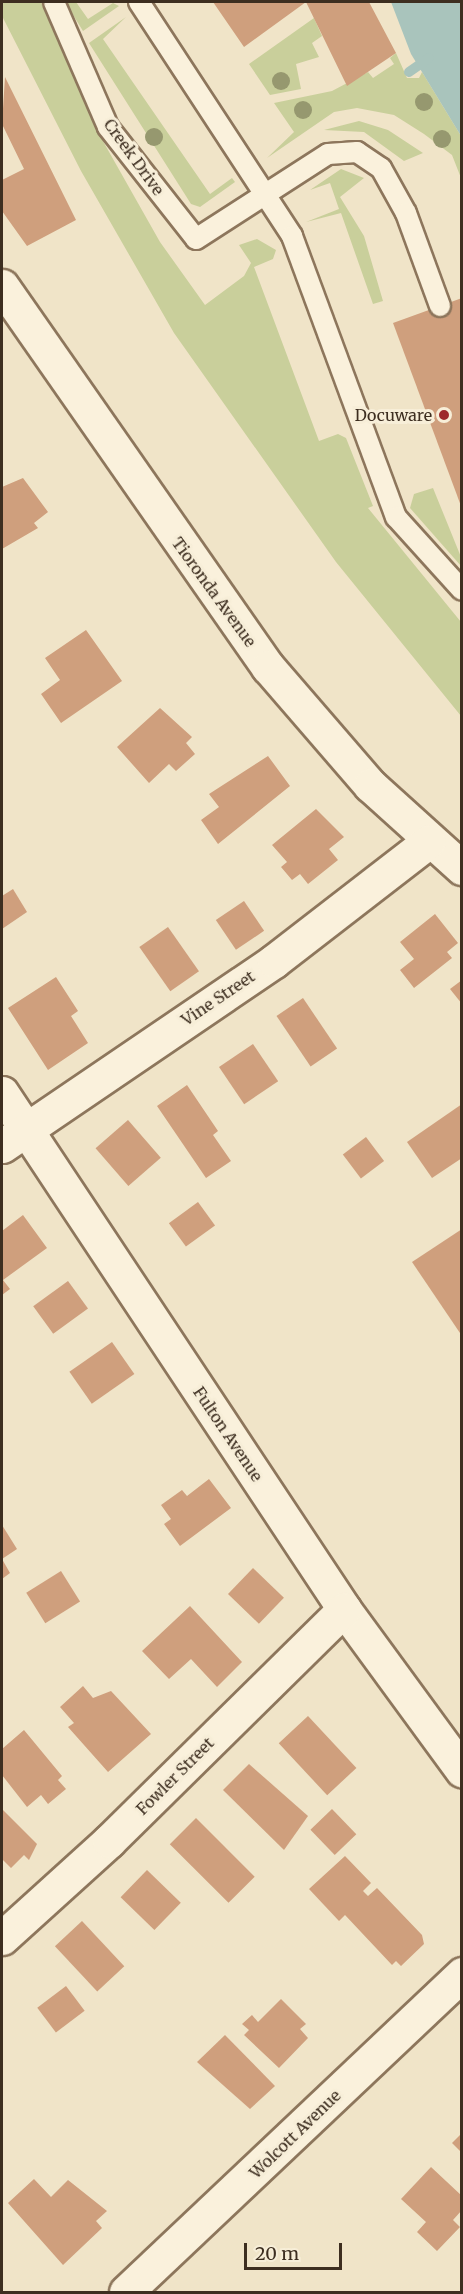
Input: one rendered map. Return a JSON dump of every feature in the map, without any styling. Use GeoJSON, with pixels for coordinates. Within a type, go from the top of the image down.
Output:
{"type":"FeatureCollection","features":[{"type":"Feature","properties":{"kind":"street","name":"Tioronda Avenue"},"geometry":{"type":"LineString","coordinates":[[2,286],[148,503],[268,667],[370,785],[428,842],[462,868]]}},
{"type":"Feature","properties":{"kind":"street","name":"Vine Street"},"geometry":{"type":"LineString","coordinates":[[14,1136],[274,961],[428,842]]}},
{"type":"Feature","properties":{"kind":"street","name":"Fulton Avenue"},"geometry":{"type":"LineString","coordinates":[[2,1093],[14,1136],[344,1609],[462,1770]]}},
{"type":"Feature","properties":{"kind":"street","name":"Fowler Street"},"geometry":{"type":"LineString","coordinates":[[2,1938],[109,1841],[344,1609]]}},
{"type":"Feature","properties":{"kind":"street","name":"Wolcott Avenue"},"geometry":{"type":"LineString","coordinates":[[126,2292],[462,1974]]}},
{"type":"Feature","properties":{"kind":"lane","name":"Creek Drive"},"geometry":{"type":"LineString","coordinates":[[54,2],[108,127],[196,239],[267,192]]}},
{"type":"Feature","properties":{"kind":"lane"},"geometry":{"type":"LineString","coordinates":[[139,2],[267,192],[293,238],[396,518],[462,590]]}},
{"type":"Feature","properties":{"kind":"lane"},"geometry":{"type":"LineString","coordinates":[[267,192],[328,154],[342,150],[371,158],[406,213],[440,306]]}},
{"type":"Feature","properties":{"kind":"green space"},"geometry":{"type":"Polygon","coordinates":[[[2,2],[41,2],[104,143],[160,242],[205,305],[244,276],[251,263],[239,245],[257,239],[276,250],[273,259],[254,267],[319,441],[338,434],[346,438],[373,506],[368,508],[461,622],[461,716],[336,562],[174,333],[81,171],[2,16],[2,2]]]}},
{"type":"Feature","properties":{"kind":"green space"},"geometry":{"type":"Polygon","coordinates":[[[65,2],[76,2],[88,19],[113,3],[119,6],[83,31],[65,2]]]}},
{"type":"Feature","properties":{"kind":"green space"},"geometry":{"type":"Polygon","coordinates":[[[126,17],[103,39],[210,194],[232,178],[235,182],[200,207],[191,204],[89,43],[126,17]]]}},
{"type":"Feature","properties":{"kind":"green space"},"geometry":{"type":"Polygon","coordinates":[[[314,18],[322,36],[312,43],[319,57],[296,64],[301,89],[270,95],[249,64],[314,18]]]}},
{"type":"Feature","properties":{"kind":"green space"},"geometry":{"type":"Polygon","coordinates":[[[396,53],[407,78],[419,78],[422,72],[461,136],[461,178],[452,155],[424,134],[394,115],[357,108],[334,112],[267,158],[294,132],[274,103],[332,91],[368,72],[373,78],[394,64],[390,58],[396,53]]]}},
{"type":"Feature","properties":{"kind":"green space"},"geometry":{"type":"Polygon","coordinates":[[[359,121],[388,130],[423,153],[404,161],[364,132],[324,130],[359,121]]]}},
{"type":"Feature","properties":{"kind":"green space"},"geometry":{"type":"Polygon","coordinates":[[[341,169],[364,178],[340,197],[364,236],[383,301],[373,304],[341,213],[306,222],[339,209],[330,183],[310,190],[341,169]]]}},
{"type":"Feature","properties":{"kind":"green space"},"geometry":{"type":"Polygon","coordinates":[[[433,488],[461,557],[461,566],[410,508],[414,494],[433,488]]]}},
{"type":"Feature","properties":{"kind":"water"},"geometry":{"type":"Polygon","coordinates":[[[391,2],[461,2],[461,136],[411,54],[391,2]]]}},
{"type":"Feature","properties":{"kind":"building"},"geometry":{"type":"Polygon","coordinates":[[[213,2],[306,2],[244,47],[213,2]]]}},
{"type":"Feature","properties":{"kind":"building"},"geometry":{"type":"Polygon","coordinates":[[[306,2],[369,2],[396,53],[347,86],[306,2]]]}},
{"type":"Feature","properties":{"kind":"building"},"geometry":{"type":"Polygon","coordinates":[[[5,77],[76,220],[27,246],[2,211],[2,180],[24,169],[2,124],[5,77]]]}},
{"type":"Feature","properties":{"kind":"building","name":"Docuware"},"geometry":{"type":"Polygon","coordinates":[[[462,298],[461,506],[393,323],[462,298]]]}},
{"type":"Feature","properties":{"kind":"building"},"geometry":{"type":"Polygon","coordinates":[[[23,478],[48,512],[34,523],[38,528],[2,549],[2,487],[23,478]]]}},
{"type":"Feature","properties":{"kind":"building"},"geometry":{"type":"Polygon","coordinates":[[[86,630],[122,681],[61,723],[41,694],[60,680],[45,658],[86,630]]]}},
{"type":"Feature","properties":{"kind":"building"},"geometry":{"type":"Polygon","coordinates":[[[160,708],[192,737],[186,743],[195,754],[176,771],[169,764],[149,783],[117,747],[160,708]]]}},
{"type":"Feature","properties":{"kind":"building"},"geometry":{"type":"Polygon","coordinates":[[[268,756],[290,786],[218,844],[201,820],[219,807],[209,794],[268,756]]]}},
{"type":"Feature","properties":{"kind":"building"},"geometry":{"type":"Polygon","coordinates":[[[316,809],[344,837],[329,849],[338,860],[308,884],[300,874],[292,880],[281,867],[287,862],[272,845],[316,809]]]}},
{"type":"Feature","properties":{"kind":"building"},"geometry":{"type":"Polygon","coordinates":[[[13,889],[27,912],[2,929],[2,896],[13,889]]]}},
{"type":"Feature","properties":{"kind":"building"},"geometry":{"type":"Polygon","coordinates":[[[244,901],[264,931],[236,950],[216,920],[244,901]]]}},
{"type":"Feature","properties":{"kind":"building"},"geometry":{"type":"Polygon","coordinates":[[[435,914],[458,943],[447,952],[452,958],[414,988],[400,970],[414,959],[400,942],[435,914]]]}},
{"type":"Feature","properties":{"kind":"building"},"geometry":{"type":"Polygon","coordinates":[[[168,927],[199,971],[170,991],[139,947],[168,927]]]}},
{"type":"Feature","properties":{"kind":"building"},"geometry":{"type":"Polygon","coordinates":[[[56,977],[78,1011],[71,1016],[88,1043],[48,1070],[8,1008],[56,977]]]}},
{"type":"Feature","properties":{"kind":"building"},"geometry":{"type":"Polygon","coordinates":[[[462,980],[462,1004],[450,989],[462,980]]]}},
{"type":"Feature","properties":{"kind":"building"},"geometry":{"type":"Polygon","coordinates":[[[303,998],[337,1049],[311,1066],[276,1016],[303,998]]]}},
{"type":"Feature","properties":{"kind":"building"},"geometry":{"type":"Polygon","coordinates":[[[253,1044],[278,1081],[244,1104],[219,1067],[253,1044]]]}},
{"type":"Feature","properties":{"kind":"building"},"geometry":{"type":"Polygon","coordinates":[[[187,1085],[218,1131],[213,1135],[231,1161],[206,1178],[157,1106],[187,1085]]]}},
{"type":"Feature","properties":{"kind":"building"},"geometry":{"type":"Polygon","coordinates":[[[462,1104],[462,1158],[432,1178],[407,1142],[462,1104]]]}},
{"type":"Feature","properties":{"kind":"building"},"geometry":{"type":"Polygon","coordinates":[[[128,1120],[161,1158],[128,1186],[96,1148],[128,1120]]]}},
{"type":"Feature","properties":{"kind":"building"},"geometry":{"type":"Polygon","coordinates":[[[366,1137],[384,1161],[361,1178],[343,1154],[366,1137]]]}},
{"type":"Feature","properties":{"kind":"building"},"geometry":{"type":"Polygon","coordinates":[[[198,1202],[215,1225],[186,1247],[169,1223],[198,1202]]]}},
{"type":"Feature","properties":{"kind":"building"},"geometry":{"type":"Polygon","coordinates":[[[23,1215],[47,1248],[3,1280],[10,1289],[2,1295],[2,1231],[23,1215]]]}},
{"type":"Feature","properties":{"kind":"building"},"geometry":{"type":"Polygon","coordinates":[[[462,1229],[462,1336],[412,1262],[462,1229]]]}},
{"type":"Feature","properties":{"kind":"building"},"geometry":{"type":"Polygon","coordinates":[[[68,1281],[88,1309],[53,1334],[33,1306],[68,1281]]]}},
{"type":"Feature","properties":{"kind":"building"},"geometry":{"type":"Polygon","coordinates":[[[112,1342],[134,1374],[92,1404],[69,1372],[112,1342]]]}},
{"type":"Feature","properties":{"kind":"building"},"geometry":{"type":"Polygon","coordinates":[[[209,1479],[231,1508],[180,1546],[164,1524],[171,1519],[161,1505],[182,1490],[187,1496],[209,1479]]]}},
{"type":"Feature","properties":{"kind":"building"},"geometry":{"type":"Polygon","coordinates":[[[2,1525],[17,1549],[2,1559],[2,1525]]]}},
{"type":"Feature","properties":{"kind":"building"},"geometry":{"type":"Polygon","coordinates":[[[2,1559],[10,1573],[2,1579],[2,1559]]]}},
{"type":"Feature","properties":{"kind":"building"},"geometry":{"type":"Polygon","coordinates":[[[253,1568],[284,1598],[259,1624],[228,1594],[253,1568]]]}},
{"type":"Feature","properties":{"kind":"building"},"geometry":{"type":"Polygon","coordinates":[[[61,1571],[80,1602],[45,1623],[26,1593],[61,1571]]]}},
{"type":"Feature","properties":{"kind":"building"},"geometry":{"type":"Polygon","coordinates":[[[190,1606],[242,1662],[217,1687],[191,1659],[169,1679],[142,1651],[190,1606]]]}},
{"type":"Feature","properties":{"kind":"building"},"geometry":{"type":"Polygon","coordinates":[[[83,1686],[93,1698],[111,1691],[151,1734],[108,1772],[68,1727],[74,1723],[60,1707],[83,1686]]]}},
{"type":"Feature","properties":{"kind":"building"},"geometry":{"type":"Polygon","coordinates":[[[308,1716],[356,1768],[327,1795],[279,1743],[308,1716]]]}},
{"type":"Feature","properties":{"kind":"building"},"geometry":{"type":"Polygon","coordinates":[[[24,1730],[62,1776],[58,1780],[66,1789],[48,1804],[41,1795],[27,1807],[2,1775],[2,1749],[24,1730]]]}},
{"type":"Feature","properties":{"kind":"building"},"geometry":{"type":"Polygon","coordinates":[[[249,1764],[308,1816],[284,1850],[223,1790],[249,1764]]]}},
{"type":"Feature","properties":{"kind":"building"},"geometry":{"type":"Polygon","coordinates":[[[2,1809],[37,1844],[29,1860],[24,1855],[11,1868],[2,1859],[2,1809]]]}},
{"type":"Feature","properties":{"kind":"building"},"geometry":{"type":"Polygon","coordinates":[[[332,1809],[356,1834],[335,1855],[310,1830],[332,1809]]]}},
{"type":"Feature","properties":{"kind":"building"},"geometry":{"type":"Polygon","coordinates":[[[196,1818],[255,1877],[229,1903],[170,1844],[196,1818]]]}},
{"type":"Feature","properties":{"kind":"building"},"geometry":{"type":"Polygon","coordinates":[[[345,1856],[371,1883],[363,1891],[368,1896],[377,1888],[422,1935],[424,1944],[401,1966],[396,1961],[392,1965],[345,1915],[339,1921],[309,1889],[345,1856]]]}},
{"type":"Feature","properties":{"kind":"building"},"geometry":{"type":"Polygon","coordinates":[[[147,1870],[181,1903],[154,1930],[121,1897],[147,1870]]]}},
{"type":"Feature","properties":{"kind":"building"},"geometry":{"type":"Polygon","coordinates":[[[82,1921],[124,1966],[97,1992],[55,1946],[82,1921]]]}},
{"type":"Feature","properties":{"kind":"building"},"geometry":{"type":"Polygon","coordinates":[[[66,1986],[85,2011],[56,2032],[37,2008],[66,1986]]]}},
{"type":"Feature","properties":{"kind":"building"},"geometry":{"type":"Polygon","coordinates":[[[281,1999],[306,2024],[300,2029],[308,2038],[279,2068],[244,2035],[249,2030],[242,2024],[252,2015],[258,2022],[281,1999]]]}},
{"type":"Feature","properties":{"kind":"building"},"geometry":{"type":"Polygon","coordinates":[[[225,2035],[275,2086],[250,2109],[197,2062],[225,2035]]]}},
{"type":"Feature","properties":{"kind":"building"},"geometry":{"type":"Polygon","coordinates":[[[462,2133],[462,2153],[452,2143],[462,2133]]]}},
{"type":"Feature","properties":{"kind":"building"},"geometry":{"type":"Polygon","coordinates":[[[431,2167],[462,2196],[462,2210],[453,2220],[460,2227],[437,2251],[417,2232],[426,2222],[401,2199],[431,2167]]]}},
{"type":"Feature","properties":{"kind":"building"},"geometry":{"type":"Polygon","coordinates":[[[34,2179],[51,2197],[68,2180],[107,2211],[96,2221],[102,2228],[63,2265],[8,2203],[34,2179]]]}},
{"type":"Feature","properties":{"kind":"waterway"},"geometry":{"type":"LineString","coordinates":[[409,72],[429,58]]}},
{"type":"Feature","properties":{"kind":"place","name":"Docuware"},"geometry":{"type":"Point","coordinates":[444,415]}}]}
